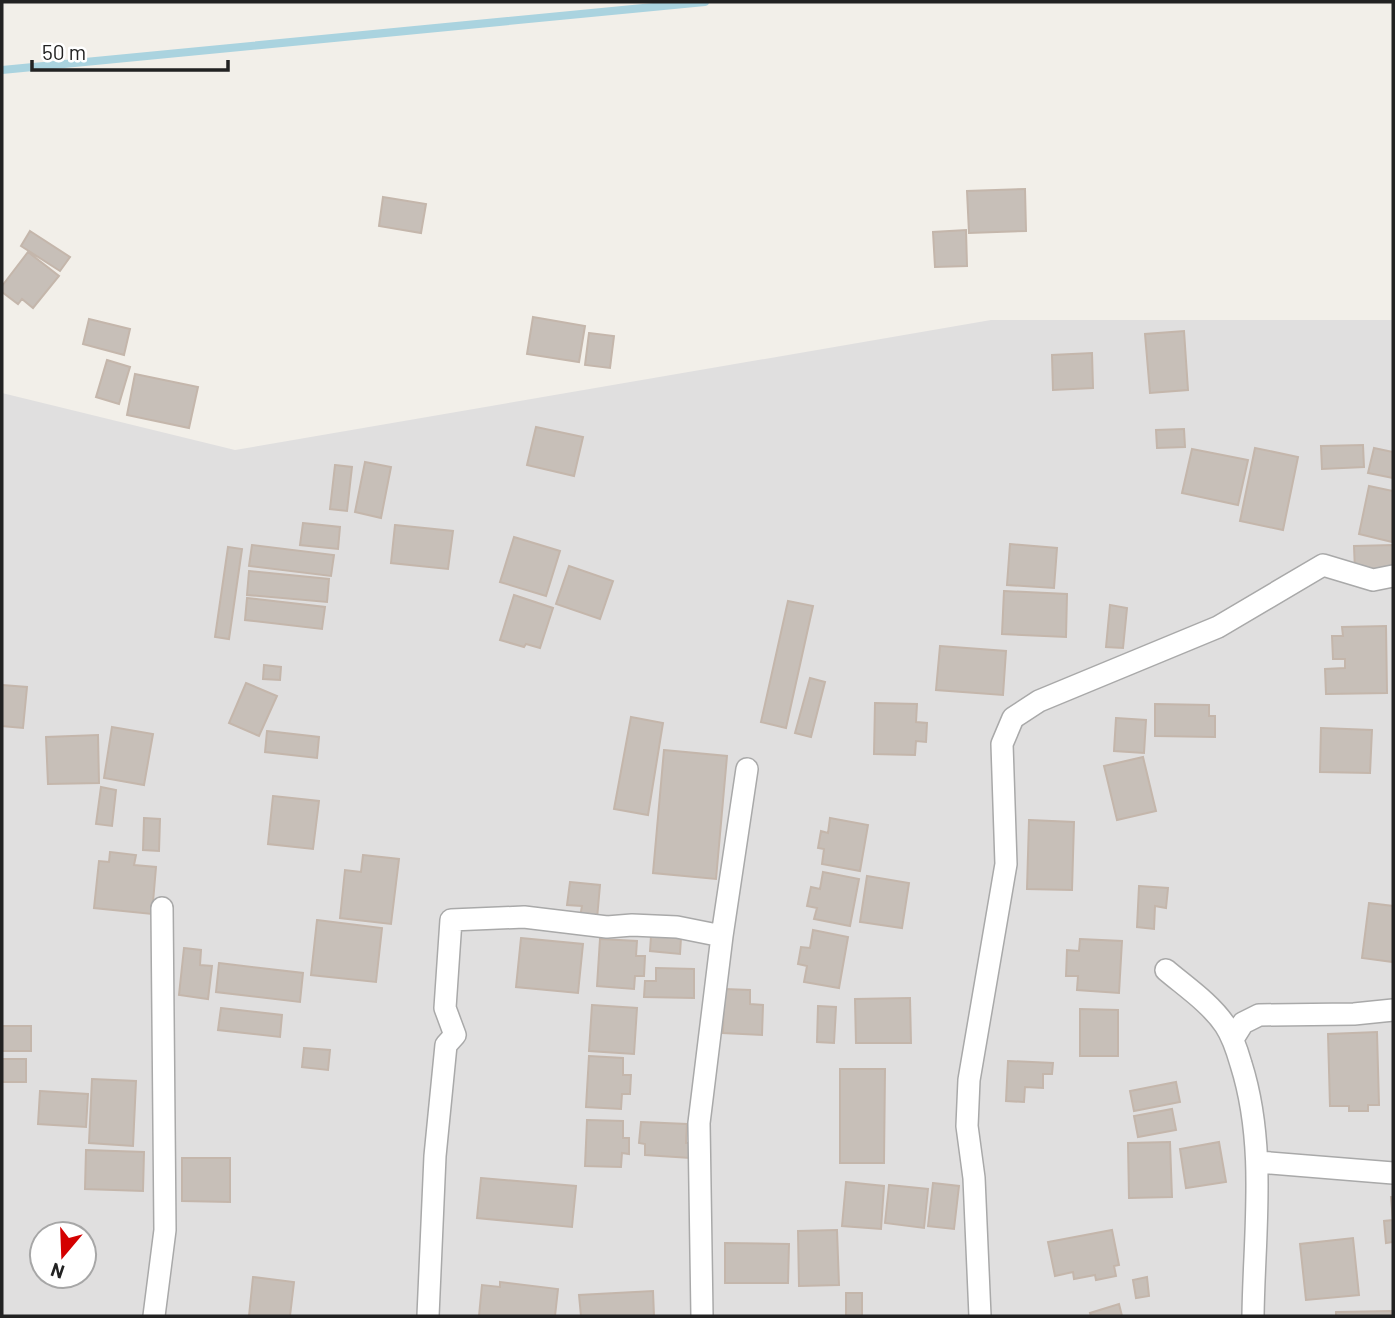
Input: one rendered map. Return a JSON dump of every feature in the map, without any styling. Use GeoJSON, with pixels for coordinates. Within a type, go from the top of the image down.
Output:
{"type":"FeatureCollection","features":[{"type":"Feature","properties":{"kind":"street"},"geometry":{"type":"LineString","coordinates":[[980,1316],[974,1178],[967,1126],[969,1080],[1006,864],[1002,744],[1013,718],[1039,701],[1218,627],[1323,565],[1373,580],[1393,576]]}},
{"type":"Feature","properties":{"kind":"street"},"geometry":{"type":"LineString","coordinates":[[702,1316],[699,1123],[722,936],[747,769]]}},
{"type":"Feature","properties":{"kind":"street"},"geometry":{"type":"LineString","coordinates":[[154,1316],[165,1230],[162,908]]}},
{"type":"Feature","properties":{"kind":"street"},"geometry":{"type":"LineString","coordinates":[[428,1316],[435,1156],[446,1045],[455,1035],[445,1008],[451,920],[524,917],[607,927],[677,927],[722,936]]}},
{"type":"Feature","properties":{"kind":"street"},"geometry":{"type":"LineString","coordinates":[[1166,970],[1224,1023],[1234,1039],[1248,1085],[1258,1162],[1253,1316]]}},
{"type":"Feature","properties":{"kind":"street"},"geometry":{"type":"LineString","coordinates":[[1234,1039],[1243,1023],[1259,1015],[1354,1014],[1393,1010]]}},
{"type":"Feature","properties":{"kind":"street"},"geometry":{"type":"LineString","coordinates":[[1258,1162],[1393,1173]]}},
{"type":"Feature","properties":{"kind":"shaded area"},"geometry":{"type":"Polygon","coordinates":[[[991,320],[1393,320],[1393,1316],[2,1316],[2,393],[235,450],[991,320]]]}},
{"type":"Feature","properties":{"kind":"building"},"geometry":{"type":"Polygon","coordinates":[[[1025,189],[1026,231],[969,233],[967,191],[1025,189]]]}},
{"type":"Feature","properties":{"kind":"building"},"geometry":{"type":"Polygon","coordinates":[[[383,197],[426,204],[421,233],[379,226],[383,197]]]}},
{"type":"Feature","properties":{"kind":"building"},"geometry":{"type":"Polygon","coordinates":[[[966,230],[967,266],[935,267],[933,232],[966,230]]]}},
{"type":"Feature","properties":{"kind":"building"},"geometry":{"type":"Polygon","coordinates":[[[30,231],[70,257],[60,271],[21,246],[30,231]]]}},
{"type":"Feature","properties":{"kind":"building"},"geometry":{"type":"Polygon","coordinates":[[[28,252],[59,276],[33,308],[22,299],[18,304],[2,292],[2,286],[28,252]]]}},
{"type":"Feature","properties":{"kind":"building"},"geometry":{"type":"Polygon","coordinates":[[[533,317],[585,326],[579,362],[527,354],[533,317]]]}},
{"type":"Feature","properties":{"kind":"building"},"geometry":{"type":"Polygon","coordinates":[[[89,319],[130,329],[124,355],[83,344],[89,319]]]}},
{"type":"Feature","properties":{"kind":"building"},"geometry":{"type":"Polygon","coordinates":[[[1184,331],[1188,390],[1150,393],[1145,334],[1184,331]]]}},
{"type":"Feature","properties":{"kind":"building"},"geometry":{"type":"Polygon","coordinates":[[[589,333],[614,336],[610,368],[585,365],[589,333]]]}},
{"type":"Feature","properties":{"kind":"building"},"geometry":{"type":"Polygon","coordinates":[[[1092,353],[1093,388],[1053,390],[1052,355],[1092,353]]]}},
{"type":"Feature","properties":{"kind":"building"},"geometry":{"type":"Polygon","coordinates":[[[107,360],[130,367],[119,404],[96,397],[107,360]]]}},
{"type":"Feature","properties":{"kind":"building"},"geometry":{"type":"Polygon","coordinates":[[[135,374],[198,387],[189,428],[127,415],[135,374]]]}},
{"type":"Feature","properties":{"kind":"building"},"geometry":{"type":"Polygon","coordinates":[[[536,427],[583,437],[574,476],[527,465],[536,427]]]}},
{"type":"Feature","properties":{"kind":"building"},"geometry":{"type":"Polygon","coordinates":[[[1184,429],[1185,447],[1157,448],[1156,430],[1184,429]]]}},
{"type":"Feature","properties":{"kind":"building"},"geometry":{"type":"Polygon","coordinates":[[[1363,445],[1364,467],[1322,469],[1321,446],[1363,445]]]}},
{"type":"Feature","properties":{"kind":"building"},"geometry":{"type":"Polygon","coordinates":[[[1255,448],[1298,457],[1283,530],[1240,521],[1255,448]]]}},
{"type":"Feature","properties":{"kind":"building"},"geometry":{"type":"Polygon","coordinates":[[[1374,448],[1393,452],[1393,478],[1368,473],[1374,448]]]}},
{"type":"Feature","properties":{"kind":"building"},"geometry":{"type":"Polygon","coordinates":[[[1192,449],[1248,460],[1238,505],[1182,493],[1192,449]]]}},
{"type":"Feature","properties":{"kind":"building"},"geometry":{"type":"Polygon","coordinates":[[[365,462],[391,467],[381,518],[355,512],[365,462]]]}},
{"type":"Feature","properties":{"kind":"building"},"geometry":{"type":"Polygon","coordinates":[[[335,465],[352,467],[347,511],[330,509],[335,465]]]}},
{"type":"Feature","properties":{"kind":"building"},"geometry":{"type":"Polygon","coordinates":[[[1369,486],[1393,491],[1392,542],[1359,534],[1369,486]]]}},
{"type":"Feature","properties":{"kind":"building"},"geometry":{"type":"Polygon","coordinates":[[[303,523],[340,527],[338,549],[300,545],[303,523]]]}},
{"type":"Feature","properties":{"kind":"building"},"geometry":{"type":"Polygon","coordinates":[[[395,525],[453,531],[448,569],[391,563],[395,525]]]}},
{"type":"Feature","properties":{"kind":"building"},"geometry":{"type":"Polygon","coordinates":[[[514,537],[560,551],[546,596],[500,582],[514,537]]]}},
{"type":"Feature","properties":{"kind":"building"},"geometry":{"type":"Polygon","coordinates":[[[1010,544],[1057,548],[1054,588],[1007,585],[1010,544]]]}},
{"type":"Feature","properties":{"kind":"building"},"geometry":{"type":"Polygon","coordinates":[[[252,545],[334,555],[331,576],[249,566],[252,545]]]}},
{"type":"Feature","properties":{"kind":"building"},"geometry":{"type":"Polygon","coordinates":[[[1393,545],[1393,570],[1355,571],[1354,546],[1393,545]]]}},
{"type":"Feature","properties":{"kind":"building"},"geometry":{"type":"Polygon","coordinates":[[[228,547],[242,549],[229,639],[215,637],[228,547]]]}},
{"type":"Feature","properties":{"kind":"building"},"geometry":{"type":"Polygon","coordinates":[[[569,566],[613,581],[600,619],[556,604],[569,566]]]}},
{"type":"Feature","properties":{"kind":"building"},"geometry":{"type":"Polygon","coordinates":[[[249,571],[329,579],[327,602],[247,595],[249,571]]]}},
{"type":"Feature","properties":{"kind":"building"},"geometry":{"type":"Polygon","coordinates":[[[1004,591],[1067,594],[1066,637],[1002,634],[1004,591]]]}},
{"type":"Feature","properties":{"kind":"building"},"geometry":{"type":"Polygon","coordinates":[[[514,595],[553,608],[540,648],[526,644],[524,647],[500,640],[514,595]]]}},
{"type":"Feature","properties":{"kind":"building"},"geometry":{"type":"Polygon","coordinates":[[[247,598],[325,607],[322,629],[245,620],[247,598]]]}},
{"type":"Feature","properties":{"kind":"building"},"geometry":{"type":"Polygon","coordinates":[[[788,601],[813,606],[786,728],[761,722],[788,601]]]}},
{"type":"Feature","properties":{"kind":"building"},"geometry":{"type":"Polygon","coordinates":[[[1110,605],[1127,608],[1123,648],[1106,647],[1110,605]]]}},
{"type":"Feature","properties":{"kind":"building"},"geometry":{"type":"Polygon","coordinates":[[[1386,626],[1387,693],[1326,694],[1325,669],[1345,668],[1345,659],[1333,659],[1332,636],[1343,636],[1342,627],[1386,626]]]}},
{"type":"Feature","properties":{"kind":"building"},"geometry":{"type":"Polygon","coordinates":[[[940,646],[1006,651],[1003,695],[936,690],[940,646]]]}},
{"type":"Feature","properties":{"kind":"building"},"geometry":{"type":"Polygon","coordinates":[[[264,665],[281,667],[280,680],[263,679],[264,665]]]}},
{"type":"Feature","properties":{"kind":"building"},"geometry":{"type":"Polygon","coordinates":[[[810,678],[825,682],[811,737],[795,733],[810,678]]]}},
{"type":"Feature","properties":{"kind":"building"},"geometry":{"type":"Polygon","coordinates":[[[246,683],[277,696],[259,736],[229,723],[246,683]]]}},
{"type":"Feature","properties":{"kind":"building"},"geometry":{"type":"Polygon","coordinates":[[[2,685],[27,687],[23,728],[2,726],[2,685]]]}},
{"type":"Feature","properties":{"kind":"building"},"geometry":{"type":"Polygon","coordinates":[[[875,703],[917,704],[916,722],[927,723],[926,742],[916,741],[915,755],[874,754],[875,703]]]}},
{"type":"Feature","properties":{"kind":"building"},"geometry":{"type":"Polygon","coordinates":[[[1155,704],[1209,705],[1209,716],[1215,716],[1215,737],[1155,736],[1155,704]]]}},
{"type":"Feature","properties":{"kind":"building"},"geometry":{"type":"Polygon","coordinates":[[[631,717],[663,723],[648,815],[614,809],[631,717]]]}},
{"type":"Feature","properties":{"kind":"building"},"geometry":{"type":"Polygon","coordinates":[[[1116,718],[1146,720],[1144,753],[1114,751],[1116,718]]]}},
{"type":"Feature","properties":{"kind":"building"},"geometry":{"type":"Polygon","coordinates":[[[112,727],[153,734],[144,785],[104,778],[112,727]]]}},
{"type":"Feature","properties":{"kind":"building"},"geometry":{"type":"Polygon","coordinates":[[[1321,728],[1372,730],[1370,773],[1320,772],[1321,728]]]}},
{"type":"Feature","properties":{"kind":"building"},"geometry":{"type":"Polygon","coordinates":[[[267,731],[319,737],[317,758],[265,752],[267,731]]]}},
{"type":"Feature","properties":{"kind":"building"},"geometry":{"type":"Polygon","coordinates":[[[98,735],[99,783],[48,784],[46,737],[98,735]]]}},
{"type":"Feature","properties":{"kind":"building"},"geometry":{"type":"Polygon","coordinates":[[[664,750],[727,756],[716,879],[653,873],[664,750]]]}},
{"type":"Feature","properties":{"kind":"building"},"geometry":{"type":"Polygon","coordinates":[[[1143,757],[1156,811],[1117,820],[1104,766],[1143,757]]]}},
{"type":"Feature","properties":{"kind":"building"},"geometry":{"type":"Polygon","coordinates":[[[101,787],[116,790],[112,826],[96,824],[101,787]]]}},
{"type":"Feature","properties":{"kind":"building"},"geometry":{"type":"Polygon","coordinates":[[[273,796],[319,801],[313,849],[268,844],[273,796]]]}},
{"type":"Feature","properties":{"kind":"building"},"geometry":{"type":"Polygon","coordinates":[[[144,818],[160,819],[159,851],[143,850],[144,818]]]}},
{"type":"Feature","properties":{"kind":"building"},"geometry":{"type":"Polygon","coordinates":[[[830,818],[868,825],[860,871],[822,864],[824,849],[818,848],[821,831],[828,833],[830,818]]]}},
{"type":"Feature","properties":{"kind":"building"},"geometry":{"type":"Polygon","coordinates":[[[1029,820],[1074,822],[1072,890],[1027,889],[1029,820]]]}},
{"type":"Feature","properties":{"kind":"building"},"geometry":{"type":"Polygon","coordinates":[[[110,852],[136,855],[134,865],[156,867],[152,914],[94,908],[99,861],[109,862],[110,852]]]}},
{"type":"Feature","properties":{"kind":"building"},"geometry":{"type":"Polygon","coordinates":[[[363,855],[399,859],[391,924],[340,918],[345,870],[361,872],[363,855]]]}},
{"type":"Feature","properties":{"kind":"building"},"geometry":{"type":"Polygon","coordinates":[[[823,872],[859,879],[850,926],[814,919],[817,908],[807,906],[811,887],[820,889],[823,872]]]}},
{"type":"Feature","properties":{"kind":"building"},"geometry":{"type":"Polygon","coordinates":[[[867,876],[909,883],[902,928],[860,922],[867,876]]]}},
{"type":"Feature","properties":{"kind":"building"},"geometry":{"type":"Polygon","coordinates":[[[570,882],[600,885],[597,919],[580,917],[582,906],[567,905],[570,882]]]}},
{"type":"Feature","properties":{"kind":"building"},"geometry":{"type":"Polygon","coordinates":[[[1139,886],[1168,888],[1166,908],[1155,906],[1154,929],[1137,927],[1139,886]]]}},
{"type":"Feature","properties":{"kind":"building"},"geometry":{"type":"Polygon","coordinates":[[[1369,903],[1393,906],[1393,962],[1362,958],[1369,903]]]}},
{"type":"Feature","properties":{"kind":"building"},"geometry":{"type":"Polygon","coordinates":[[[317,920],[382,928],[376,982],[311,975],[317,920]]]}},
{"type":"Feature","properties":{"kind":"building"},"geometry":{"type":"Polygon","coordinates":[[[813,930],[848,937],[839,988],[804,982],[807,966],[798,964],[801,947],[810,948],[813,930]]]}},
{"type":"Feature","properties":{"kind":"building"},"geometry":{"type":"Polygon","coordinates":[[[651,936],[681,938],[680,954],[650,951],[651,936]]]}},
{"type":"Feature","properties":{"kind":"building"},"geometry":{"type":"Polygon","coordinates":[[[521,938],[583,944],[578,993],[516,987],[521,938]]]}},
{"type":"Feature","properties":{"kind":"building"},"geometry":{"type":"Polygon","coordinates":[[[600,939],[637,941],[636,956],[645,956],[644,976],[635,976],[634,989],[597,986],[600,939]]]}},
{"type":"Feature","properties":{"kind":"building"},"geometry":{"type":"Polygon","coordinates":[[[1080,939],[1122,941],[1119,993],[1077,990],[1078,976],[1066,976],[1067,950],[1079,951],[1080,939]]]}},
{"type":"Feature","properties":{"kind":"building"},"geometry":{"type":"Polygon","coordinates":[[[184,948],[201,950],[200,965],[212,966],[208,999],[179,995],[184,948]]]}},
{"type":"Feature","properties":{"kind":"building"},"geometry":{"type":"Polygon","coordinates":[[[219,963],[303,973],[300,1002],[216,992],[219,963]]]}},
{"type":"Feature","properties":{"kind":"building"},"geometry":{"type":"Polygon","coordinates":[[[656,968],[694,969],[694,998],[644,997],[645,981],[656,981],[656,968]]]}},
{"type":"Feature","properties":{"kind":"building"},"geometry":{"type":"Polygon","coordinates":[[[724,989],[750,990],[750,1004],[763,1005],[762,1035],[723,1033],[724,989]]]}},
{"type":"Feature","properties":{"kind":"building"},"geometry":{"type":"Polygon","coordinates":[[[910,998],[911,1043],[856,1043],[855,999],[910,998]]]}},
{"type":"Feature","properties":{"kind":"building"},"geometry":{"type":"Polygon","coordinates":[[[592,1005],[637,1008],[634,1054],[589,1051],[592,1005]]]}},
{"type":"Feature","properties":{"kind":"building"},"geometry":{"type":"Polygon","coordinates":[[[818,1006],[836,1007],[834,1043],[817,1042],[818,1006]]]}},
{"type":"Feature","properties":{"kind":"building"},"geometry":{"type":"Polygon","coordinates":[[[221,1008],[282,1015],[280,1037],[218,1030],[221,1008]]]}},
{"type":"Feature","properties":{"kind":"building"},"geometry":{"type":"Polygon","coordinates":[[[1080,1009],[1118,1010],[1118,1056],[1080,1056],[1080,1009]]]}},
{"type":"Feature","properties":{"kind":"building"},"geometry":{"type":"Polygon","coordinates":[[[2,1026],[31,1026],[31,1051],[2,1051],[2,1026]]]}},
{"type":"Feature","properties":{"kind":"building"},"geometry":{"type":"Polygon","coordinates":[[[1377,1032],[1379,1105],[1368,1105],[1368,1111],[1349,1111],[1349,1106],[1330,1106],[1328,1034],[1377,1032]]]}},
{"type":"Feature","properties":{"kind":"building"},"geometry":{"type":"Polygon","coordinates":[[[304,1048],[330,1050],[328,1070],[302,1067],[304,1048]]]}},
{"type":"Feature","properties":{"kind":"building"},"geometry":{"type":"Polygon","coordinates":[[[589,1056],[623,1058],[623,1075],[631,1075],[630,1094],[622,1094],[621,1109],[586,1107],[589,1056]]]}},
{"type":"Feature","properties":{"kind":"building"},"geometry":{"type":"Polygon","coordinates":[[[2,1059],[26,1059],[26,1082],[2,1082],[2,1059]]]}},
{"type":"Feature","properties":{"kind":"building"},"geometry":{"type":"Polygon","coordinates":[[[1008,1061],[1053,1063],[1052,1074],[1043,1074],[1043,1088],[1025,1087],[1024,1102],[1006,1101],[1008,1061]]]}},
{"type":"Feature","properties":{"kind":"building"},"geometry":{"type":"Polygon","coordinates":[[[840,1069],[885,1069],[884,1163],[840,1163],[840,1069]]]}},
{"type":"Feature","properties":{"kind":"building"},"geometry":{"type":"Polygon","coordinates":[[[92,1079],[136,1081],[133,1146],[89,1143],[92,1079]]]}},
{"type":"Feature","properties":{"kind":"building"},"geometry":{"type":"Polygon","coordinates":[[[1176,1082],[1180,1102],[1134,1111],[1130,1091],[1176,1082]]]}},
{"type":"Feature","properties":{"kind":"building"},"geometry":{"type":"Polygon","coordinates":[[[40,1091],[88,1094],[86,1127],[38,1124],[40,1091]]]}},
{"type":"Feature","properties":{"kind":"building"},"geometry":{"type":"Polygon","coordinates":[[[1172,1109],[1176,1130],[1138,1137],[1134,1116],[1172,1109]]]}},
{"type":"Feature","properties":{"kind":"building"},"geometry":{"type":"Polygon","coordinates":[[[587,1120],[623,1121],[623,1138],[629,1138],[629,1154],[622,1153],[621,1167],[585,1166],[587,1120]]]}},
{"type":"Feature","properties":{"kind":"building"},"geometry":{"type":"Polygon","coordinates":[[[641,1122],[687,1124],[686,1143],[690,1143],[690,1158],[645,1155],[645,1144],[639,1143],[641,1122]]]}},
{"type":"Feature","properties":{"kind":"building"},"geometry":{"type":"Polygon","coordinates":[[[1170,1142],[1172,1197],[1129,1198],[1128,1143],[1170,1142]]]}},
{"type":"Feature","properties":{"kind":"building"},"geometry":{"type":"Polygon","coordinates":[[[1219,1142],[1226,1182],[1186,1188],[1180,1149],[1219,1142]]]}},
{"type":"Feature","properties":{"kind":"building"},"geometry":{"type":"Polygon","coordinates":[[[86,1150],[144,1152],[143,1191],[85,1189],[86,1150]]]}},
{"type":"Feature","properties":{"kind":"building"},"geometry":{"type":"Polygon","coordinates":[[[182,1158],[230,1158],[230,1202],[182,1201],[182,1158]]]}},
{"type":"Feature","properties":{"kind":"building"},"geometry":{"type":"Polygon","coordinates":[[[481,1178],[576,1186],[572,1227],[477,1218],[481,1178]]]}},
{"type":"Feature","properties":{"kind":"building"},"geometry":{"type":"Polygon","coordinates":[[[846,1182],[884,1186],[881,1229],[842,1226],[846,1182]]]}},
{"type":"Feature","properties":{"kind":"building"},"geometry":{"type":"Polygon","coordinates":[[[933,1183],[959,1186],[954,1229],[928,1226],[933,1183]]]}},
{"type":"Feature","properties":{"kind":"building"},"geometry":{"type":"Polygon","coordinates":[[[889,1185],[928,1189],[924,1228],[885,1223],[889,1185]]]}},
{"type":"Feature","properties":{"kind":"building"},"geometry":{"type":"Polygon","coordinates":[[[1393,1220],[1393,1242],[1386,1243],[1384,1221],[1393,1220]]]}},
{"type":"Feature","properties":{"kind":"building"},"geometry":{"type":"Polygon","coordinates":[[[837,1230],[839,1285],[799,1286],[798,1231],[837,1230]]]}},
{"type":"Feature","properties":{"kind":"building"},"geometry":{"type":"Polygon","coordinates":[[[1112,1230],[1119,1265],[1114,1266],[1116,1276],[1096,1280],[1095,1275],[1074,1279],[1073,1272],[1055,1276],[1048,1242],[1112,1230]]]}},
{"type":"Feature","properties":{"kind":"building"},"geometry":{"type":"Polygon","coordinates":[[[1353,1238],[1359,1295],[1306,1300],[1300,1244],[1353,1238]]]}},
{"type":"Feature","properties":{"kind":"building"},"geometry":{"type":"Polygon","coordinates":[[[725,1243],[789,1244],[788,1283],[725,1283],[725,1243]]]}},
{"type":"Feature","properties":{"kind":"building"},"geometry":{"type":"Polygon","coordinates":[[[253,1277],[294,1282],[290,1316],[249,1316],[253,1277]]]}},
{"type":"Feature","properties":{"kind":"building"},"geometry":{"type":"Polygon","coordinates":[[[1147,1277],[1149,1296],[1136,1298],[1133,1280],[1147,1277]]]}},
{"type":"Feature","properties":{"kind":"building"},"geometry":{"type":"Polygon","coordinates":[[[500,1282],[558,1289],[555,1316],[479,1316],[482,1285],[500,1287],[500,1282]]]}},
{"type":"Feature","properties":{"kind":"building"},"geometry":{"type":"Polygon","coordinates":[[[653,1291],[654,1316],[581,1316],[579,1295],[653,1291]]]}},
{"type":"Feature","properties":{"kind":"building"},"geometry":{"type":"Polygon","coordinates":[[[846,1293],[862,1293],[862,1316],[846,1316],[846,1293]]]}},
{"type":"Feature","properties":{"kind":"building"},"geometry":{"type":"Polygon","coordinates":[[[1119,1304],[1122,1316],[1091,1316],[1090,1313],[1119,1304]]]}},
{"type":"Feature","properties":{"kind":"building"},"geometry":{"type":"Polygon","coordinates":[[[1391,1311],[1391,1316],[1336,1316],[1336,1312],[1391,1311]]]}},
{"type":"Feature","properties":{"kind":"waterway"},"geometry":{"type":"LineString","coordinates":[[2,70],[705,2]]}}]}
